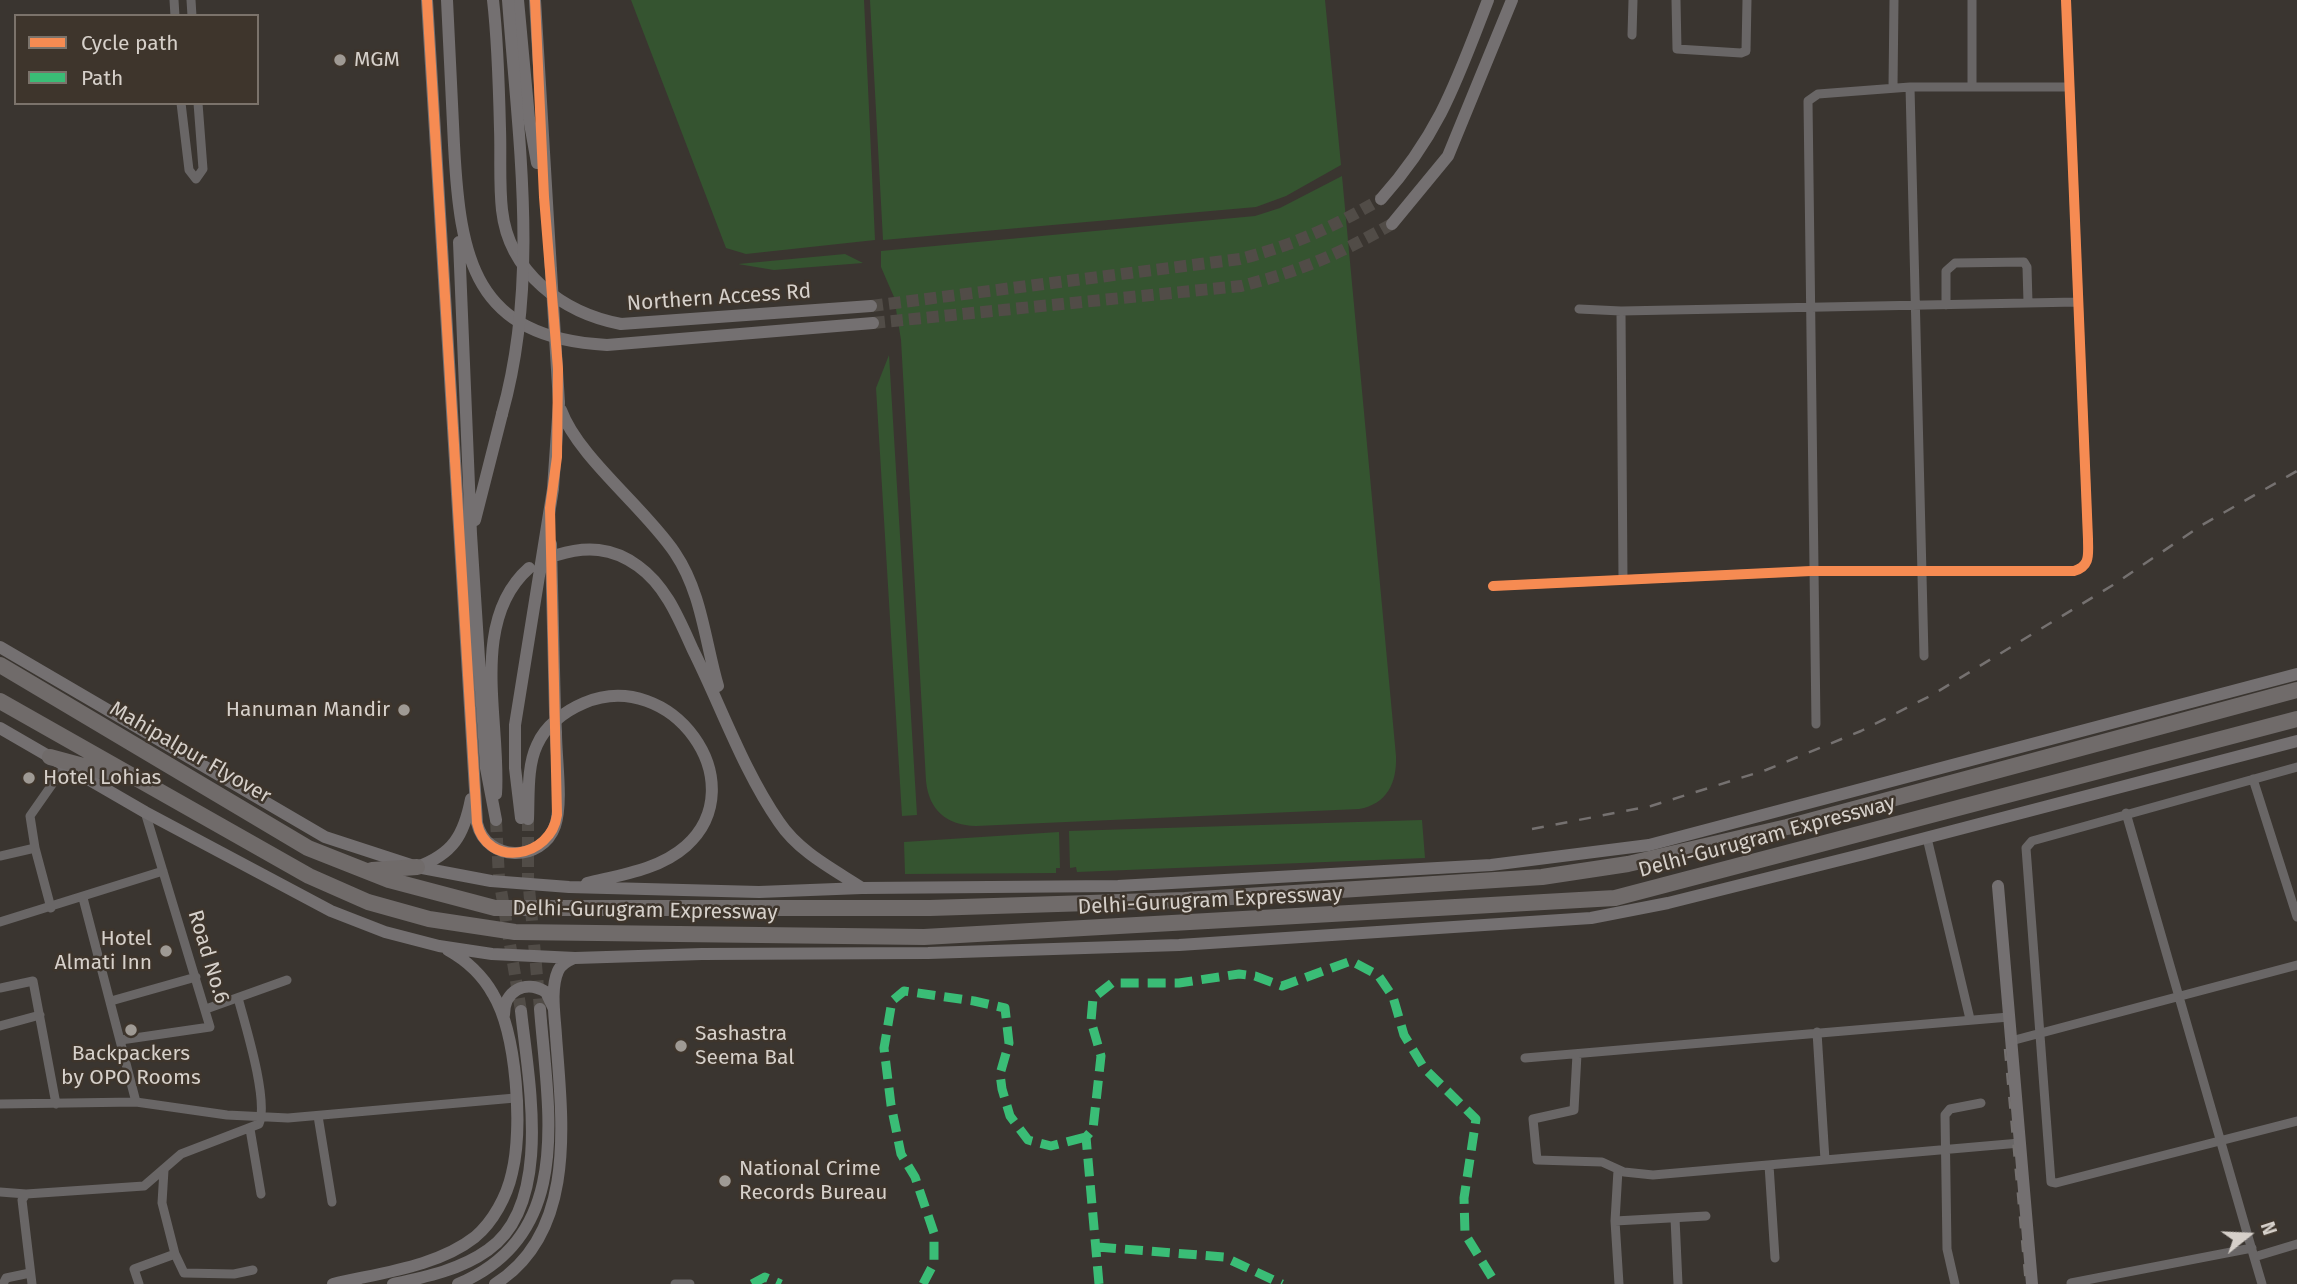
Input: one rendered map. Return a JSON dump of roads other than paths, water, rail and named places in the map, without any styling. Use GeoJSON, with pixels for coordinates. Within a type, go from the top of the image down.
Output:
{"type":"FeatureCollection","features":[{"type":"Feature","properties":{"kind":"highway","name":"Mahipalpur Flyover"},"geometry":{"type":"LineString","coordinates":[[0,665],[308,848],[362,871]]}},
{"type":"Feature","properties":{"kind":"highway","name":"Delhi-Gurugram Expressway"},"geometry":{"type":"LineString","coordinates":[[362,871],[495,908],[943,908],[1185,900],[1542,877],[1629,864],[1787,827],[2297,690]]}},
{"type":"Feature","properties":{"kind":"highway"},"geometry":{"type":"LineString","coordinates":[[0,701],[136,779]]}},
{"type":"Feature","properties":{"kind":"highway","name":"Delhi-Gurugram Expressway"},"geometry":{"type":"LineString","coordinates":[[136,779],[309,876],[368,902],[429,919],[515,932],[924,937],[1615,898],[2297,719]]}},
{"type":"Feature","properties":{"kind":"highway"},"geometry":{"type":"LineString","coordinates":[[50,757],[136,779]]}},
{"type":"Feature","properties":{"kind":"highway"},"geometry":{"type":"LineString","coordinates":[[362,871],[416,867]]}},
{"type":"Feature","properties":{"kind":"main road"},"geometry":{"type":"LineString","coordinates":[[427,0],[477,823],[486,842],[509,853],[537,848],[549,838],[556,823],[550,508]]}},
{"type":"Feature","properties":{"kind":"main road","name":"Northern Access Rd"},"geometry":{"type":"LineString","coordinates":[[447,0],[458,214],[469,259],[485,290],[497,305],[528,327],[562,341],[607,345],[873,323]]}},
{"type":"Feature","properties":{"kind":"main road","name":"Northern Access Rd"},"geometry":{"type":"LineString","coordinates":[[493,0],[499,52],[505,225],[521,262],[561,302],[590,318],[621,324],[871,306]]}},
{"type":"Feature","properties":{"kind":"main road"},"geometry":{"type":"LineString","coordinates":[[471,534],[520,340],[524,286],[508,0]]}},
{"type":"Feature","properties":{"kind":"main road"},"geometry":{"type":"LineString","coordinates":[[518,0],[529,118],[544,198]]}},
{"type":"Feature","properties":{"kind":"main road"},"geometry":{"type":"LineString","coordinates":[[535,0],[544,198],[559,403],[550,508],[513,745],[525,818],[531,766],[537,744],[548,728],[579,705],[610,695],[645,699],[679,718],[697,741],[709,774],[710,791],[703,820],[686,846],[652,866],[569,887]]}},
{"type":"Feature","properties":{"kind":"main road"},"geometry":{"type":"LineString","coordinates":[[1381,199],[1412,164],[1436,128],[1488,0]]}},
{"type":"Feature","properties":{"kind":"main road"},"geometry":{"type":"LineString","coordinates":[[1392,224],[1448,156],[1512,0]]}},
{"type":"Feature","properties":{"kind":"main road"},"geometry":{"type":"LineString","coordinates":[[458,214],[471,534],[486,768],[496,814],[498,767],[493,637],[506,594],[529,568]]}},
{"type":"Feature","properties":{"kind":"main road"},"geometry":{"type":"LineString","coordinates":[[559,403],[574,436],[646,516],[682,564],[698,603],[722,700],[743,755]]}},
{"type":"Feature","properties":{"kind":"main road"},"geometry":{"type":"LineString","coordinates":[[557,555],[584,548],[606,551],[628,559],[651,577],[672,605],[769,807],[792,839],[809,854],[862,888]]}},
{"type":"Feature","properties":{"kind":"main road"},"geometry":{"type":"LineString","coordinates":[[0,647],[325,837],[416,867],[491,881],[569,887],[759,892],[862,888],[1118,886],[1491,865],[1593,854],[1649,845],[2297,674]]}},
{"type":"Feature","properties":{"kind":"main road"},"geometry":{"type":"LineString","coordinates":[[0,728],[145,812],[331,911],[384,932],[439,946],[492,954],[575,958],[702,954],[928,953],[1179,945],[1591,918],[1668,903],[2297,741]]}},
{"type":"Feature","properties":{"kind":"main road"},"geometry":{"type":"LineString","coordinates":[[416,867],[441,857],[458,840],[467,820],[473,768]]}},
{"type":"Feature","properties":{"kind":"main road"},"geometry":{"type":"LineString","coordinates":[[1998,886],[2032,1284]]}},
{"type":"Feature","properties":{"kind":"main road"},"geometry":{"type":"LineString","coordinates":[[439,946],[473,969],[493,994],[505,1021]]}},
{"type":"Feature","properties":{"kind":"main road"},"geometry":{"type":"LineString","coordinates":[[495,1284],[518,1265],[542,1234],[556,1188],[561,1112],[555,1012],[559,969],[575,958]]}},
{"type":"Feature","properties":{"kind":"main road"},"geometry":{"type":"LineString","coordinates":[[333,1284],[432,1259],[476,1236],[504,1197],[517,1146],[515,1098],[505,1021],[508,997],[523,987],[534,986],[546,992],[555,1012]]}},
{"type":"Feature","properties":{"kind":"main road"},"geometry":{"type":"LineString","coordinates":[[458,1284],[479,1275],[500,1261],[523,1234],[538,1203],[548,1159],[540,1009]]}},
{"type":"Feature","properties":{"kind":"main road"},"geometry":{"type":"LineString","coordinates":[[393,1284],[442,1272],[491,1248],[509,1225],[521,1200],[531,1158],[533,1123],[521,1011]]}},
{"type":"Feature","properties":{"kind":"street"},"geometry":{"type":"LineString","coordinates":[[1632,35],[1633,0]]}},
{"type":"Feature","properties":{"kind":"street"},"geometry":{"type":"LineString","coordinates":[[1676,0],[1677,49],[1741,53],[1745,51],[1747,0]]}},
{"type":"Feature","properties":{"kind":"street"},"geometry":{"type":"LineString","coordinates":[[1893,88],[1894,0]]}},
{"type":"Feature","properties":{"kind":"street"},"geometry":{"type":"LineString","coordinates":[[1972,0],[1972,87]]}},
{"type":"Feature","properties":{"kind":"street"},"geometry":{"type":"LineString","coordinates":[[1493,586],[1811,571],[2074,571],[2087,563],[2066,0]]}},
{"type":"Feature","properties":{"kind":"street"},"geometry":{"type":"LineString","coordinates":[[1910,87],[1924,656]]}},
{"type":"Feature","properties":{"kind":"street"},"geometry":{"type":"LineString","coordinates":[[1816,724],[1811,571],[1808,101],[1818,94],[1910,87],[2068,87]]}},
{"type":"Feature","properties":{"kind":"street"},"geometry":{"type":"LineString","coordinates":[[181,105],[189,170],[196,179],[203,169],[198,105]]}},
{"type":"Feature","properties":{"kind":"street"},"geometry":{"type":"LineString","coordinates":[[1946,305],[1946,271],[1955,263],[2024,262],[2028,267],[2028,303]]}},
{"type":"Feature","properties":{"kind":"street"},"geometry":{"type":"LineString","coordinates":[[1579,309],[1621,311],[2077,302]]}},
{"type":"Feature","properties":{"kind":"street"},"geometry":{"type":"LineString","coordinates":[[1621,311],[1623,580]]}},
{"type":"Feature","properties":{"kind":"street"},"geometry":{"type":"LineString","coordinates":[[51,908],[35,848],[30,816],[65,766]]}},
{"type":"Feature","properties":{"kind":"street"},"geometry":{"type":"LineString","coordinates":[[2297,767],[2032,841],[2026,848],[2049,1179],[2052,1183],[2297,1121]]}},
{"type":"Feature","properties":{"kind":"street"},"geometry":{"type":"LineString","coordinates":[[2253,779],[2297,917]]}},
{"type":"Feature","properties":{"kind":"street","name":"Road No.6"},"geometry":{"type":"LineString","coordinates":[[121,1040],[208,1028],[206,1009],[145,812]]}},
{"type":"Feature","properties":{"kind":"street"},"geometry":{"type":"LineString","coordinates":[[2126,813],[2262,1284]]}},
{"type":"Feature","properties":{"kind":"street"},"geometry":{"type":"LineString","coordinates":[[1927,838],[1970,1019]]}},
{"type":"Feature","properties":{"kind":"street"},"geometry":{"type":"LineString","coordinates":[[0,856],[35,848]]}},
{"type":"Feature","properties":{"kind":"street"},"geometry":{"type":"LineString","coordinates":[[0,922],[163,871]]}},
{"type":"Feature","properties":{"kind":"street"},"geometry":{"type":"LineString","coordinates":[[83,898],[136,1102]]}},
{"type":"Feature","properties":{"kind":"street"},"geometry":{"type":"LineString","coordinates":[[2011,1041],[2297,965]]}},
{"type":"Feature","properties":{"kind":"street"},"geometry":{"type":"LineString","coordinates":[[111,1001],[196,977]]}},
{"type":"Feature","properties":{"kind":"street"},"geometry":{"type":"LineString","coordinates":[[0,988],[33,979],[57,1104]]}},
{"type":"Feature","properties":{"kind":"street"},"geometry":{"type":"LineString","coordinates":[[206,1009],[287,980]]}},
{"type":"Feature","properties":{"kind":"street"},"geometry":{"type":"LineString","coordinates":[[0,1192],[26,1194],[144,1186],[181,1154],[260,1124],[262,1116],[256,1069],[239,998]]}},
{"type":"Feature","properties":{"kind":"street"},"geometry":{"type":"LineString","coordinates":[[0,1026],[40,1015]]}},
{"type":"Feature","properties":{"kind":"street"},"geometry":{"type":"LineString","coordinates":[[1525,1058],[2009,1017]]}},
{"type":"Feature","properties":{"kind":"street"},"geometry":{"type":"LineString","coordinates":[[1817,1032],[1825,1160]]}},
{"type":"Feature","properties":{"kind":"street"},"geometry":{"type":"LineString","coordinates":[[1577,1054],[1574,1110],[1535,1117],[1534,1157],[1539,1160],[1602,1162],[1618,1170],[1653,1175],[2020,1143]]}},
{"type":"Feature","properties":{"kind":"street"},"geometry":{"type":"LineString","coordinates":[[0,1104],[136,1102],[191,1111],[262,1116],[318,1116],[515,1098]]}},
{"type":"Feature","properties":{"kind":"street"},"geometry":{"type":"LineString","coordinates":[[1955,1284],[1947,1249],[1943,1149],[1946,1112],[1981,1102]]}},
{"type":"Feature","properties":{"kind":"street"},"geometry":{"type":"LineString","coordinates":[[318,1116],[332,1202]]}},
{"type":"Feature","properties":{"kind":"street"},"geometry":{"type":"LineString","coordinates":[[250,1129],[261,1194]]}},
{"type":"Feature","properties":{"kind":"street"},"geometry":{"type":"LineString","coordinates":[[1769,1165],[1775,1258]]}},
{"type":"Feature","properties":{"kind":"street"},"geometry":{"type":"LineString","coordinates":[[165,1168],[162,1203],[175,1254],[184,1273],[234,1274],[253,1270]]}},
{"type":"Feature","properties":{"kind":"street"},"geometry":{"type":"LineString","coordinates":[[1618,1170],[1615,1221],[1619,1284]]}},
{"type":"Feature","properties":{"kind":"street"},"geometry":{"type":"LineString","coordinates":[[26,1194],[22,1199],[32,1284]]}},
{"type":"Feature","properties":{"kind":"street"},"geometry":{"type":"LineString","coordinates":[[1615,1221],[1706,1216]]}},
{"type":"Feature","properties":{"kind":"street"},"geometry":{"type":"LineString","coordinates":[[1675,1218],[1678,1284]]}},
{"type":"Feature","properties":{"kind":"street"},"geometry":{"type":"LineString","coordinates":[[2071,1283],[2297,1244]]}},
{"type":"Feature","properties":{"kind":"street"},"geometry":{"type":"LineString","coordinates":[[139,1284],[134,1269],[175,1254]]}},
{"type":"Feature","properties":{"kind":"street"},"geometry":{"type":"LineString","coordinates":[[3,1284],[6,1278],[30,1273]]}},
{"type":"Feature","properties":{"kind":"street"},"geometry":{"type":"LineString","coordinates":[[675,1284],[690,1284]]}},
{"type":"Feature","properties":{"kind":"tunnel"},"geometry":{"type":"LineString","coordinates":[[871,306],[1240,259],[1313,234],[1381,199]]}},
{"type":"Feature","properties":{"kind":"tunnel"},"geometry":{"type":"LineString","coordinates":[[873,323],[1241,286],[1319,261],[1392,224]]}},
{"type":"Feature","properties":{"kind":"tunnel"},"geometry":{"type":"LineString","coordinates":[[528,819],[528,877],[540,1009]]}},
{"type":"Feature","properties":{"kind":"tunnel"},"geometry":{"type":"LineString","coordinates":[[496,820],[499,878],[521,1011]]}},
{"type":"Feature","properties":{"kind":"railway"},"geometry":{"type":"LineString","coordinates":[[1532,829],[1651,806],[1766,770],[1861,731],[1932,695],[2113,585],[2202,525],[2297,471]]}},
{"type":"Feature","properties":{"kind":"railway"},"geometry":{"type":"LineString","coordinates":[[2005,1049],[2026,1284]]}},
{"type":"Feature","properties":{"kind":"place","name":"MGM"},"geometry":{"type":"Point","coordinates":[340,60]}},
{"type":"Feature","properties":{"kind":"place","name":"Hanuman Mandir"},"geometry":{"type":"Point","coordinates":[404,710]}},
{"type":"Feature","properties":{"kind":"place","name":"Hotel Lohias"},"geometry":{"type":"Point","coordinates":[29,778]}},
{"type":"Feature","properties":{"kind":"place","name":"Hotel Almati Inn"},"geometry":{"type":"Point","coordinates":[166,951]}},
{"type":"Feature","properties":{"kind":"place","name":"Backpackers by OPO Rooms"},"geometry":{"type":"Point","coordinates":[131,1030]}},
{"type":"Feature","properties":{"kind":"place","name":"Sashastra Seema Bal"},"geometry":{"type":"Point","coordinates":[681,1046]}},
{"type":"Feature","properties":{"kind":"place","name":"National Crime Records Bureau"},"geometry":{"type":"Point","coordinates":[725,1181]}}]}
